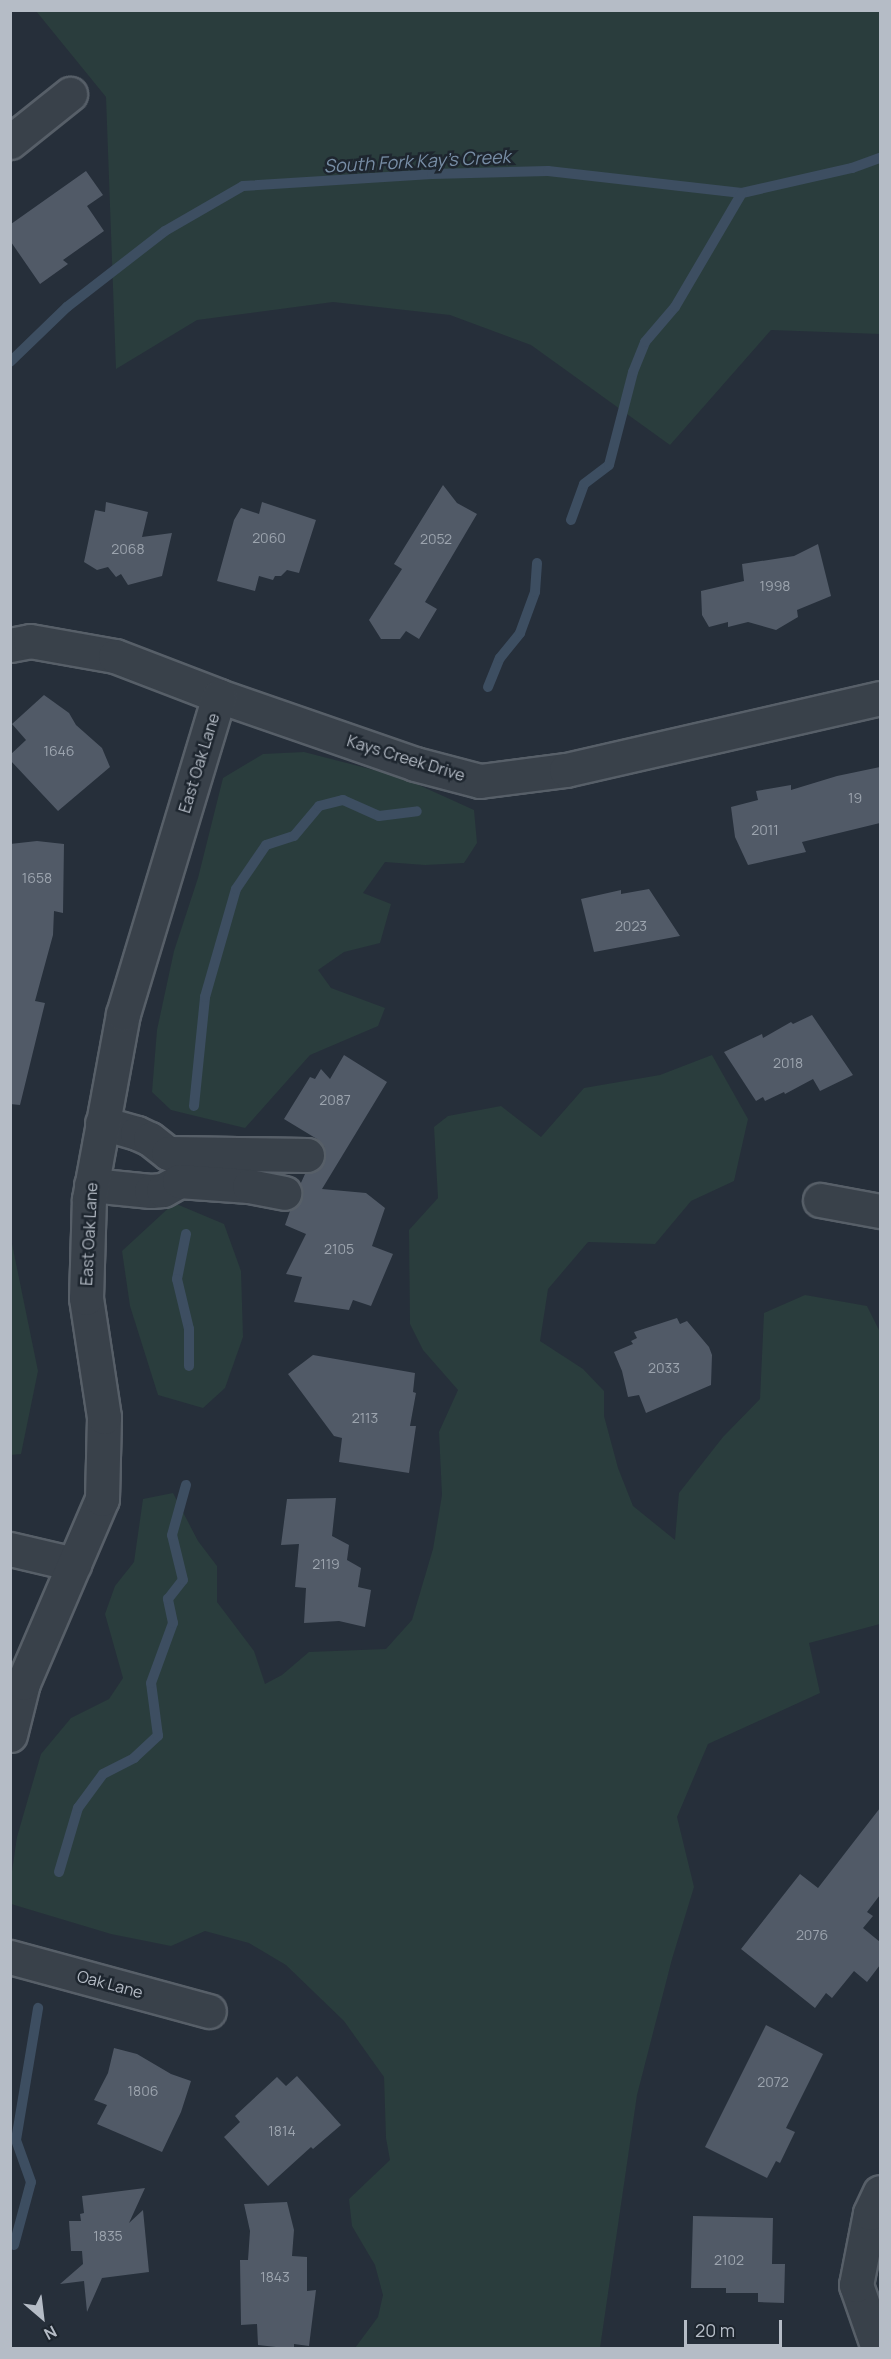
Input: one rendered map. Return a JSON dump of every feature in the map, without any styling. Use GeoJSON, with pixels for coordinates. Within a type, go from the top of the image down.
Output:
{"type":"FeatureCollection","features":[{"type":"Feature","properties":{"kind":"street"},"geometry":{"type":"LineString","coordinates":[[10,142],[70,94]]}},
{"type":"Feature","properties":{"kind":"street","name":"Kays Creek Drive"},"geometry":{"type":"LineString","coordinates":[[10,645],[30,641],[116,656],[219,696],[415,764],[480,781],[566,770],[880,698]]}},
{"type":"Feature","properties":{"kind":"street","name":"East Oak Lane"},"geometry":{"type":"LineString","coordinates":[[10,1735],[23,1683],[102,1499],[104,1418],[86,1298],[91,1185],[123,1014],[219,696]]}},
{"type":"Feature","properties":{"kind":"street"},"geometry":{"type":"LineString","coordinates":[[102,1123],[138,1133],[168,1153],[307,1155]]}},
{"type":"Feature","properties":{"kind":"street"},"geometry":{"type":"LineString","coordinates":[[91,1185],[151,1191],[163,1190],[179,1181],[249,1186],[284,1193]]}},
{"type":"Feature","properties":{"kind":"street"},"geometry":{"type":"LineString","coordinates":[[820,1200],[880,1211]]}},
{"type":"Feature","properties":{"kind":"street"},"geometry":{"type":"LineString","coordinates":[[10,1549],[74,1564]]}},
{"type":"Feature","properties":{"kind":"street","name":"Oak Lane"},"geometry":{"type":"LineString","coordinates":[[10,1957],[209,2011]]}},
{"type":"Feature","properties":{"kind":"street"},"geometry":{"type":"LineString","coordinates":[[878,2349],[856,2285],[870,2213],[880,2192]]}},
{"type":"Feature","properties":{"kind":"shaded area"},"geometry":{"type":"Polygon","coordinates":[[[36,11],[880,11],[880,334],[771,330],[670,445],[531,345],[450,315],[333,302],[197,320],[116,369],[106,97],[36,11]]]}},
{"type":"Feature","properties":{"kind":"shaded area"},"geometry":{"type":"Polygon","coordinates":[[[304,752],[401,777],[474,810],[477,843],[464,863],[425,865],[385,862],[363,893],[391,904],[380,943],[344,952],[318,970],[331,988],[385,1008],[378,1026],[310,1055],[245,1128],[171,1110],[152,1092],[157,1030],[174,951],[198,878],[223,778],[263,754],[304,752]]]}},
{"type":"Feature","properties":{"kind":"shaded area"},"geometry":{"type":"Polygon","coordinates":[[[712,1055],[748,1119],[734,1181],[691,1201],[655,1244],[588,1242],[548,1289],[540,1341],[583,1369],[604,1391],[604,1416],[618,1468],[633,1506],[675,1540],[679,1493],[723,1437],[760,1399],[764,1313],[805,1295],[867,1306],[880,1332],[880,1624],[809,1643],[820,1693],[708,1744],[677,1817],[694,1887],[672,1959],[637,2095],[600,2348],[355,2348],[378,2317],[383,2295],[375,2265],[352,2226],[349,2199],[390,2160],[386,2138],[384,2077],[344,2021],[286,1965],[249,1943],[205,1931],[171,1946],[111,1934],[11,1904],[11,1878],[17,1837],[41,1754],[71,1718],[109,1699],[123,1678],[105,1614],[115,1586],[134,1562],[143,1499],[173,1493],[198,1541],[217,1566],[217,1602],[254,1651],[265,1684],[282,1675],[309,1652],[386,1649],[412,1620],[433,1549],[442,1495],[439,1432],[458,1390],[423,1350],[410,1324],[409,1230],[438,1198],[434,1127],[448,1116],[501,1106],[541,1137],[584,1088],[660,1075],[712,1055]]]}},
{"type":"Feature","properties":{"kind":"shaded area"},"geometry":{"type":"Polygon","coordinates":[[[174,1203],[224,1224],[241,1271],[243,1337],[225,1388],[203,1408],[158,1395],[130,1306],[122,1251],[174,1203]]]}},
{"type":"Feature","properties":{"kind":"shaded area"},"geometry":{"type":"Polygon","coordinates":[[[10,1234],[38,1371],[21,1454],[11,1455],[10,1234]]]}},
{"type":"Feature","properties":{"kind":"building"},"geometry":{"type":"Polygon","coordinates":[[[86,171],[103,195],[87,206],[104,231],[63,260],[68,264],[40,284],[11,242],[11,224],[86,171]]]}},
{"type":"Feature","properties":{"kind":"building"},"geometry":{"type":"Polygon","coordinates":[[[443,485],[457,503],[477,514],[425,602],[437,609],[419,639],[406,631],[400,639],[381,639],[369,620],[402,569],[394,564],[443,485]]]}},
{"type":"Feature","properties":{"kind":"building"},"geometry":{"type":"Polygon","coordinates":[[[106,502],[148,512],[142,537],[172,533],[162,576],[128,585],[121,574],[116,577],[108,567],[97,570],[84,562],[95,510],[105,512],[106,502]]]}},
{"type":"Feature","properties":{"kind":"building"},"geometry":{"type":"Polygon","coordinates":[[[262,502],[316,520],[299,573],[287,570],[281,576],[275,576],[273,580],[259,576],[255,591],[217,581],[234,520],[241,508],[259,514],[262,502]]]}},
{"type":"Feature","properties":{"kind":"building"},"geometry":{"type":"Polygon","coordinates":[[[818,544],[831,596],[797,610],[798,617],[776,630],[748,622],[728,627],[728,622],[709,627],[702,615],[701,591],[744,581],[742,564],[794,556],[818,544]]]}},
{"type":"Feature","properties":{"kind":"building"},"geometry":{"type":"Polygon","coordinates":[[[44,695],[69,713],[76,725],[102,748],[110,767],[58,811],[10,760],[10,755],[26,740],[12,724],[44,695]]]}},
{"type":"Feature","properties":{"kind":"building"},"geometry":{"type":"Polygon","coordinates":[[[880,767],[880,823],[802,842],[806,852],[748,865],[735,837],[731,807],[758,800],[756,791],[791,785],[791,790],[837,776],[880,767]]]}},
{"type":"Feature","properties":{"kind":"building"},"geometry":{"type":"Polygon","coordinates":[[[37,841],[64,844],[63,913],[54,911],[53,935],[35,1001],[45,1003],[20,1105],[10,1104],[10,844],[37,841]]]}},
{"type":"Feature","properties":{"kind":"building"},"geometry":{"type":"Polygon","coordinates":[[[649,889],[680,936],[594,952],[581,899],[621,890],[621,894],[649,889]]]}},
{"type":"Feature","properties":{"kind":"building"},"geometry":{"type":"Polygon","coordinates":[[[812,1015],[853,1075],[820,1091],[813,1079],[785,1094],[784,1092],[765,1101],[763,1097],[756,1101],[724,1052],[762,1034],[763,1038],[791,1022],[793,1024],[812,1015]]]}},
{"type":"Feature","properties":{"kind":"building"},"geometry":{"type":"Polygon","coordinates":[[[344,1055],[387,1082],[322,1189],[366,1193],[385,1208],[372,1246],[393,1254],[371,1306],[353,1300],[349,1310],[294,1302],[302,1277],[286,1274],[306,1234],[285,1225],[290,1211],[298,1206],[302,1197],[300,1185],[305,1174],[317,1171],[326,1155],[324,1146],[317,1139],[284,1119],[310,1077],[315,1079],[321,1069],[330,1079],[344,1055]]]}},
{"type":"Feature","properties":{"kind":"building"},"geometry":{"type":"Polygon","coordinates":[[[677,1318],[680,1324],[687,1321],[709,1347],[712,1355],[711,1385],[646,1413],[639,1395],[628,1397],[622,1371],[614,1352],[633,1344],[631,1341],[637,1338],[634,1332],[677,1318]]]}},
{"type":"Feature","properties":{"kind":"building"},"geometry":{"type":"Polygon","coordinates":[[[313,1355],[415,1373],[413,1392],[416,1393],[410,1426],[416,1426],[409,1473],[339,1462],[342,1438],[334,1436],[288,1374],[313,1355]]]}},
{"type":"Feature","properties":{"kind":"building"},"geometry":{"type":"Polygon","coordinates":[[[336,1498],[332,1536],[349,1545],[347,1560],[361,1568],[358,1587],[371,1590],[365,1627],[339,1621],[304,1623],[306,1588],[295,1587],[299,1544],[281,1545],[287,1499],[336,1498]]]}},
{"type":"Feature","properties":{"kind":"building"},"geometry":{"type":"Polygon","coordinates":[[[880,1808],[880,1895],[867,1912],[873,1916],[863,1928],[880,1942],[880,1965],[867,1982],[854,1971],[832,1998],[826,1993],[815,2008],[741,1949],[800,1874],[818,1888],[880,1808]]]}},
{"type":"Feature","properties":{"kind":"building"},"geometry":{"type":"Polygon","coordinates":[[[766,2025],[823,2054],[786,2128],[795,2132],[780,2163],[776,2161],[767,2178],[705,2147],[766,2025]]]}},
{"type":"Feature","properties":{"kind":"building"},"geometry":{"type":"Polygon","coordinates":[[[114,2048],[137,2054],[171,2074],[191,2081],[181,2112],[162,2152],[97,2124],[107,2105],[94,2100],[108,2073],[114,2048]]]}},
{"type":"Feature","properties":{"kind":"building"},"geometry":{"type":"Polygon","coordinates":[[[297,2076],[341,2125],[313,2149],[311,2147],[268,2186],[224,2137],[240,2122],[235,2116],[277,2077],[286,2086],[297,2076]]]}},
{"type":"Feature","properties":{"kind":"building"},"geometry":{"type":"Polygon","coordinates":[[[145,2188],[129,2223],[143,2210],[149,2272],[102,2278],[87,2312],[84,2281],[60,2284],[83,2264],[82,2251],[71,2251],[69,2221],[81,2221],[80,2214],[84,2213],[82,2196],[145,2188]]]}},
{"type":"Feature","properties":{"kind":"building"},"geometry":{"type":"Polygon","coordinates":[[[287,2202],[294,2230],[292,2256],[307,2257],[307,2291],[316,2290],[309,2346],[294,2344],[294,2349],[258,2345],[257,2324],[241,2325],[240,2260],[248,2260],[250,2231],[244,2204],[287,2202]]]}},
{"type":"Feature","properties":{"kind":"building"},"geometry":{"type":"Polygon","coordinates":[[[693,2216],[773,2218],[772,2264],[785,2264],[784,2303],[758,2302],[758,2293],[726,2293],[726,2288],[691,2288],[693,2216]]]}},
{"type":"Feature","properties":{"kind":"waterway","name":"South Fork Kay's Creek"},"geometry":{"type":"LineString","coordinates":[[10,362],[67,307],[165,231],[243,186],[432,174],[548,171],[742,193],[852,168],[880,158]]}},
{"type":"Feature","properties":{"kind":"waterway"},"geometry":{"type":"LineString","coordinates":[[571,520],[584,484],[609,465],[633,372],[645,342],[675,307],[742,193]]}},
{"type":"Feature","properties":{"kind":"waterway"},"geometry":{"type":"LineString","coordinates":[[488,687],[500,658],[520,633],[535,592],[537,563]]}},
{"type":"Feature","properties":{"kind":"waterway"},"geometry":{"type":"LineString","coordinates":[[194,1106],[205,997],[236,889],[266,845],[294,836],[319,806],[343,800],[379,816],[417,811]]}},
{"type":"Feature","properties":{"kind":"waterway"},"geometry":{"type":"LineString","coordinates":[[186,1234],[177,1279],[189,1329],[189,1366]]}},
{"type":"Feature","properties":{"kind":"waterway"},"geometry":{"type":"LineString","coordinates":[[59,1872],[78,1808],[103,1774],[134,1758],[158,1736],[151,1683],[173,1623],[168,1599],[183,1580],[172,1535],[186,1485]]}},
{"type":"Feature","properties":{"kind":"waterway"},"geometry":{"type":"LineString","coordinates":[[14,2245],[31,2182],[16,2140],[38,2008]]}}]}
